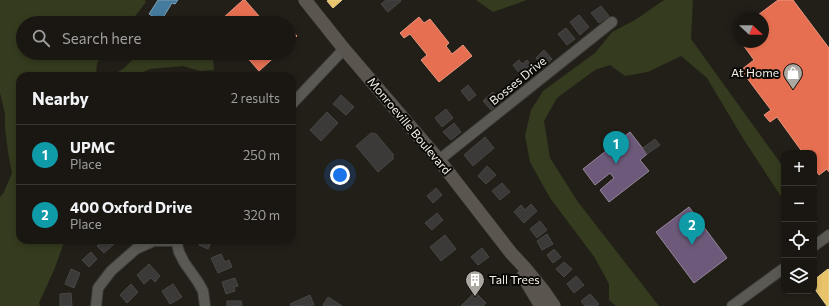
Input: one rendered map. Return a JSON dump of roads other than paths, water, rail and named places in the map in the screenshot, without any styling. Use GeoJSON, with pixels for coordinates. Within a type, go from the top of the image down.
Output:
{"type":"FeatureCollection","features":[{"type":"Feature","properties":{"kind":"main road","name":"Monroeville Boulevard"},"geometry":{"type":"LineString","coordinates":[[305,0],[344,49],[439,160],[554,306]]}},
{"type":"Feature","properties":{"kind":"main road","name":"Monroeville Boulevard"},"geometry":{"type":"LineString","coordinates":[[511,253],[542,306]]}},
{"type":"Feature","properties":{"kind":"street","name":"Bosses Drive"},"geometry":{"type":"LineString","coordinates":[[439,160],[612,22]]}},
{"type":"Feature","properties":{"kind":"street"},"geometry":{"type":"LineString","coordinates":[[296,100],[344,49]]}},
{"type":"Feature","properties":{"kind":"street"},"geometry":{"type":"LineString","coordinates":[[817,244],[829,235]]}},
{"type":"Feature","properties":{"kind":"street"},"geometry":{"type":"LineString","coordinates":[[96,306],[98,288],[111,271],[136,249],[147,244]]}},
{"type":"Feature","properties":{"kind":"street"},"geometry":{"type":"LineString","coordinates":[[177,244],[184,262],[203,291],[205,306]]}},
{"type":"Feature","properties":{"kind":"street"},"geometry":{"type":"LineString","coordinates":[[732,306],[781,270]]}},
{"type":"Feature","properties":{"kind":"place","name":"At Home"},"geometry":{"type":"Point","coordinates":[793,90]}},
{"type":"Feature","properties":{"kind":"place","name":"UPMC"},"geometry":{"type":"Point","coordinates":[616,164]}},
{"type":"Feature","properties":{"kind":"place","name":"400 Oxford Drive"},"geometry":{"type":"Point","coordinates":[692,245]}},
{"type":"Feature","properties":{"kind":"place","name":"Tall Trees"},"geometry":{"type":"Point","coordinates":[475,297]}}]}
